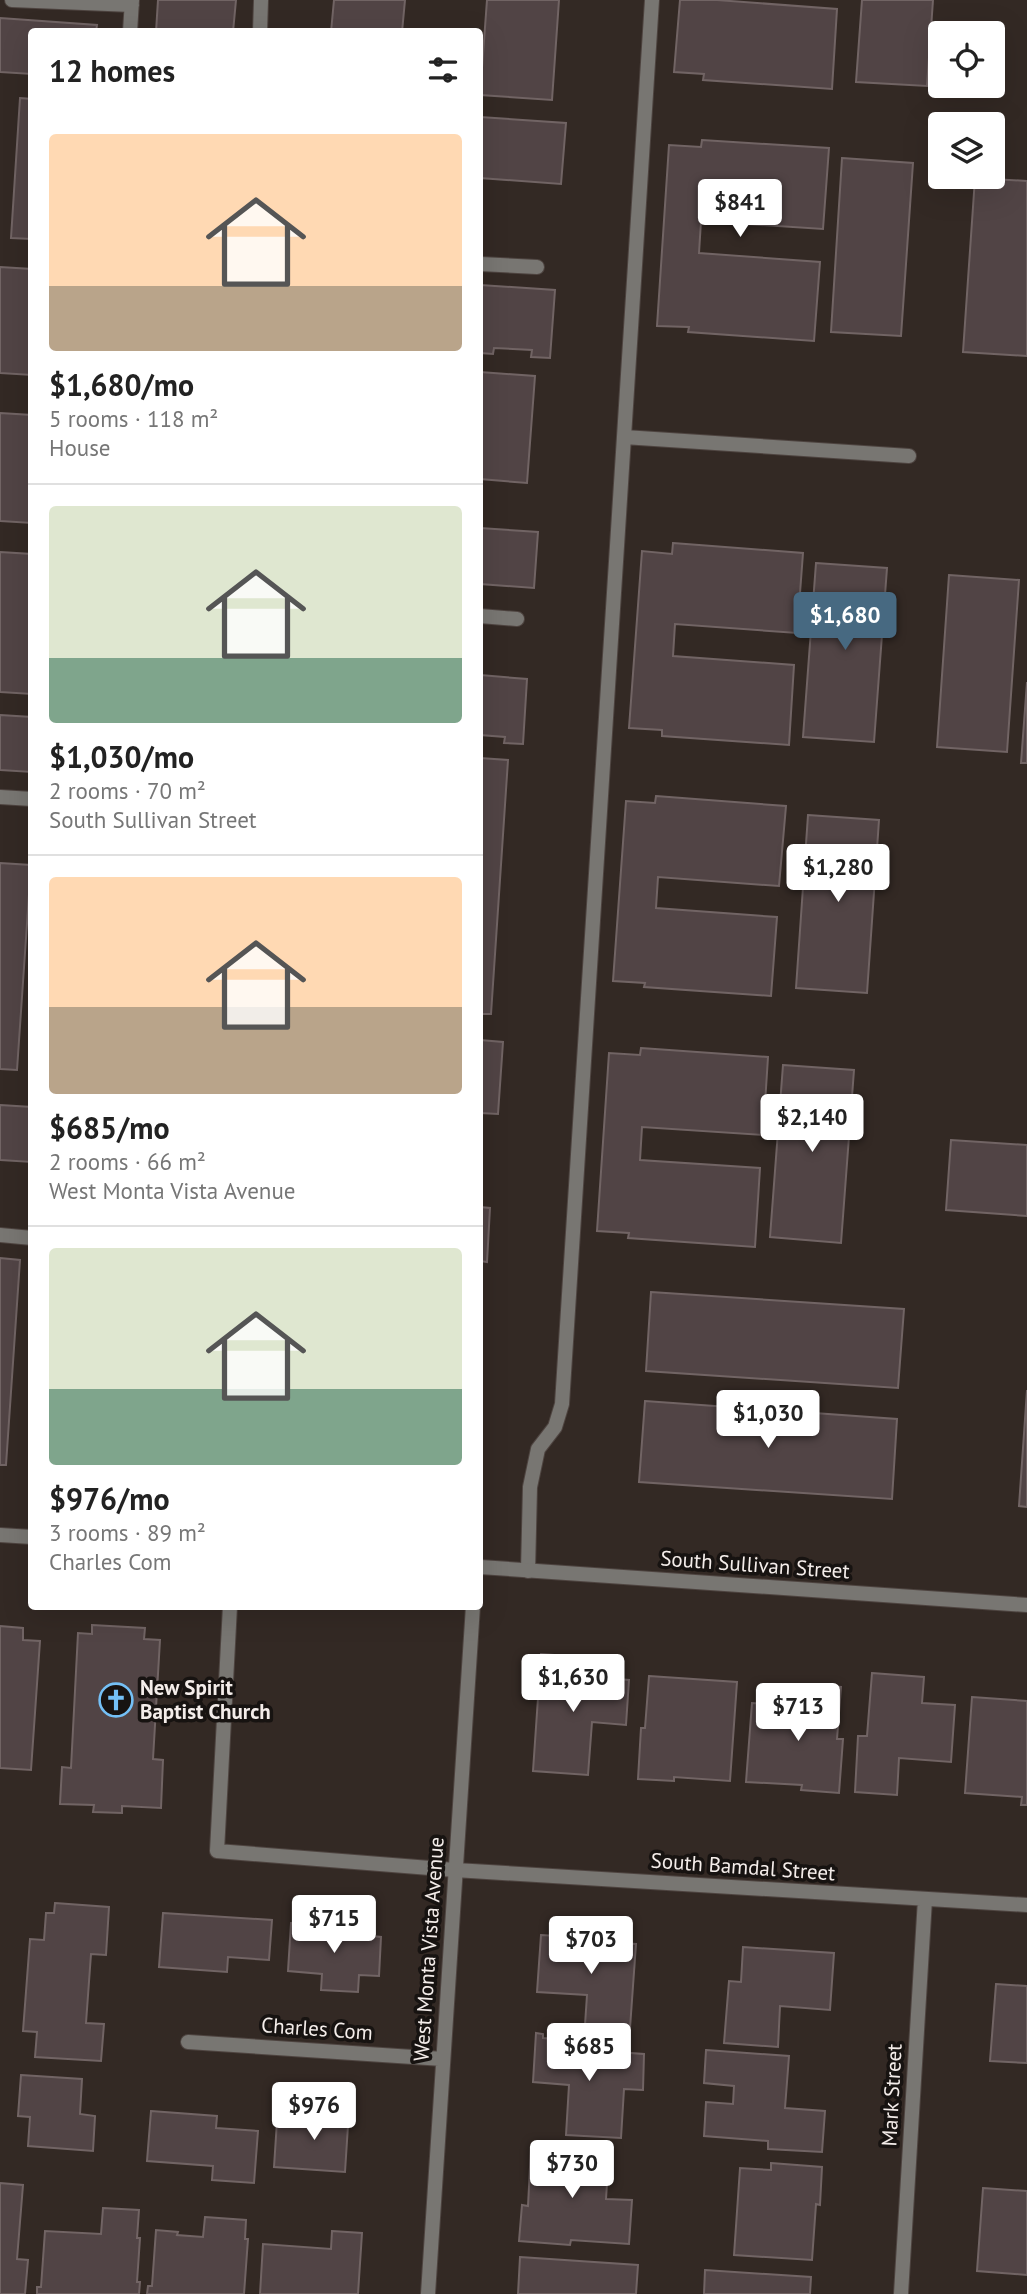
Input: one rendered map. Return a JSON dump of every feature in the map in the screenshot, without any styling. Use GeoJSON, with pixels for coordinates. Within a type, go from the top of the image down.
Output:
{"type":"FeatureCollection","features":[{"type":"Feature","properties":{"kind":"street"},"geometry":{"type":"LineString","coordinates":[[12,0],[132,2],[130,28]]}},
{"type":"Feature","properties":{"kind":"street"},"geometry":{"type":"LineString","coordinates":[[260,28],[261,0]]}},
{"type":"Feature","properties":{"kind":"street"},"geometry":{"type":"LineString","coordinates":[[528,1571],[530,1488],[538,1449],[555,1427],[562,1404],[652,0]]}},
{"type":"Feature","properties":{"kind":"street"},"geometry":{"type":"LineString","coordinates":[[483,264],[537,267]]}},
{"type":"Feature","properties":{"kind":"street"},"geometry":{"type":"LineString","coordinates":[[624,437],[909,456]]}},
{"type":"Feature","properties":{"kind":"street"},"geometry":{"type":"LineString","coordinates":[[483,616],[517,619]]}},
{"type":"Feature","properties":{"kind":"street"},"geometry":{"type":"LineString","coordinates":[[0,797],[28,799]]}},
{"type":"Feature","properties":{"kind":"street"},"geometry":{"type":"LineString","coordinates":[[0,1235],[28,1238]]}},
{"type":"Feature","properties":{"kind":"street"},"geometry":{"type":"LineString","coordinates":[[0,1535],[28,1537]]}},
{"type":"Feature","properties":{"kind":"street","name":"South Sullivan Street"},"geometry":{"type":"LineString","coordinates":[[483,1567],[1027,1605]]}},
{"type":"Feature","properties":{"kind":"street","name":"South Bamdal Street"},"geometry":{"type":"LineString","coordinates":[[230,1610],[217,1851],[456,1870],[1027,1905]]}},
{"type":"Feature","properties":{"kind":"street","name":"West Monta Vista Avenue"},"geometry":{"type":"LineString","coordinates":[[428,2294],[473,1610]]}},
{"type":"Feature","properties":{"kind":"street","name":"Mark Street"},"geometry":{"type":"LineString","coordinates":[[901,2294],[925,1899]]}},
{"type":"Feature","properties":{"kind":"street","name":"Charles Com"},"geometry":{"type":"LineString","coordinates":[[188,2042],[443,2059]]}},
{"type":"Feature","properties":{"kind":"building"},"geometry":{"type":"Polygon","coordinates":[[[158,0],[236,0],[233,28],[156,28],[158,0]]]}},
{"type":"Feature","properties":{"kind":"building"},"geometry":{"type":"Polygon","coordinates":[[[334,0],[405,0],[402,28],[331,28],[334,0]]]}},
{"type":"Feature","properties":{"kind":"building"},"geometry":{"type":"Polygon","coordinates":[[[487,0],[559,0],[552,100],[483,95],[487,0]]]}},
{"type":"Feature","properties":{"kind":"building"},"geometry":{"type":"Polygon","coordinates":[[[680,0],[717,0],[837,9],[832,89],[703,80],[704,74],[674,72],[680,0]]]}},
{"type":"Feature","properties":{"kind":"building"},"geometry":{"type":"Polygon","coordinates":[[[862,0],[933,0],[932,21],[928,21],[927,86],[856,82],[862,0]]]}},
{"type":"Feature","properties":{"kind":"building"},"geometry":{"type":"Polygon","coordinates":[[[0,18],[97,25],[97,28],[28,28],[28,74],[0,72],[0,18]]]}},
{"type":"Feature","properties":{"kind":"building"},"geometry":{"type":"Polygon","coordinates":[[[20,98],[28,99],[28,239],[11,238],[20,98]]]}},
{"type":"Feature","properties":{"kind":"building"},"geometry":{"type":"Polygon","coordinates":[[[483,117],[566,123],[561,184],[483,178],[483,117]]]}},
{"type":"Feature","properties":{"kind":"building"},"geometry":{"type":"Polygon","coordinates":[[[702,140],[829,148],[823,229],[701,221],[699,253],[820,262],[814,341],[688,332],[689,327],[657,326],[669,145],[701,147],[702,140]]]}},
{"type":"Feature","properties":{"kind":"building"},"geometry":{"type":"Polygon","coordinates":[[[842,158],[913,163],[901,336],[831,332],[842,158]]]}},
{"type":"Feature","properties":{"kind":"building"},"geometry":{"type":"Polygon","coordinates":[[[1005,180],[1027,181],[1027,356],[963,352],[974,189],[1005,189],[1005,180]]]}},
{"type":"Feature","properties":{"kind":"building"},"geometry":{"type":"Polygon","coordinates":[[[0,267],[28,269],[28,375],[0,373],[0,267]]]}},
{"type":"Feature","properties":{"kind":"building"},"geometry":{"type":"Polygon","coordinates":[[[483,285],[555,290],[550,358],[531,357],[532,350],[494,348],[493,354],[483,353],[483,285]]]}},
{"type":"Feature","properties":{"kind":"building"},"geometry":{"type":"Polygon","coordinates":[[[483,372],[535,376],[527,483],[483,479],[483,372]]]}},
{"type":"Feature","properties":{"kind":"building"},"geometry":{"type":"Polygon","coordinates":[[[0,413],[28,415],[28,523],[0,521],[0,413]]]}},
{"type":"Feature","properties":{"kind":"building"},"geometry":{"type":"Polygon","coordinates":[[[483,528],[538,532],[534,588],[483,584],[483,528]]]}},
{"type":"Feature","properties":{"kind":"building"},"geometry":{"type":"Polygon","coordinates":[[[673,543],[803,553],[797,633],[675,624],[673,656],[794,665],[789,745],[662,736],[662,730],[629,728],[642,551],[672,554],[673,543]]]}},
{"type":"Feature","properties":{"kind":"building"},"geometry":{"type":"Polygon","coordinates":[[[0,552],[28,554],[28,694],[0,692],[0,552]]]}},
{"type":"Feature","properties":{"kind":"building"},"geometry":{"type":"Polygon","coordinates":[[[816,563],[887,568],[874,742],[803,737],[816,563]]]}},
{"type":"Feature","properties":{"kind":"building"},"geometry":{"type":"Polygon","coordinates":[[[949,575],[1019,580],[1007,752],[937,747],[949,575]]]}},
{"type":"Feature","properties":{"kind":"building"},"geometry":{"type":"Polygon","coordinates":[[[483,675],[527,679],[523,744],[504,743],[505,737],[483,735],[483,675]]]}},
{"type":"Feature","properties":{"kind":"building"},"geometry":{"type":"Polygon","coordinates":[[[1027,682],[1027,763],[1021,763],[1027,682]]]}},
{"type":"Feature","properties":{"kind":"building"},"geometry":{"type":"Polygon","coordinates":[[[0,715],[28,717],[28,772],[0,770],[0,715]]]}},
{"type":"Feature","properties":{"kind":"building"},"geometry":{"type":"Polygon","coordinates":[[[483,758],[508,760],[491,1014],[483,1014],[483,758]]]}},
{"type":"Feature","properties":{"kind":"building"},"geometry":{"type":"Polygon","coordinates":[[[656,796],[786,806],[779,886],[658,877],[656,908],[777,917],[771,996],[644,987],[645,983],[613,981],[626,801],[655,803],[656,796]]]}},
{"type":"Feature","properties":{"kind":"building"},"geometry":{"type":"Polygon","coordinates":[[[808,815],[879,820],[867,993],[796,988],[808,815]]]}},
{"type":"Feature","properties":{"kind":"building"},"geometry":{"type":"Polygon","coordinates":[[[0,863],[28,865],[28,909],[17,1070],[0,1069],[0,863]]]}},
{"type":"Feature","properties":{"kind":"building"},"geometry":{"type":"Polygon","coordinates":[[[483,1040],[503,1042],[498,1114],[483,1113],[483,1040]]]}},
{"type":"Feature","properties":{"kind":"building"},"geometry":{"type":"Polygon","coordinates":[[[641,1048],[768,1057],[763,1135],[642,1127],[640,1160],[760,1168],[755,1247],[628,1238],[629,1233],[597,1231],[609,1053],[640,1055],[641,1048]]]}},
{"type":"Feature","properties":{"kind":"building"},"geometry":{"type":"Polygon","coordinates":[[[783,1065],[854,1070],[841,1243],[770,1237],[783,1065]]]}},
{"type":"Feature","properties":{"kind":"building"},"geometry":{"type":"Polygon","coordinates":[[[0,1105],[28,1107],[28,1162],[0,1160],[0,1105]]]}},
{"type":"Feature","properties":{"kind":"building"},"geometry":{"type":"Polygon","coordinates":[[[951,1140],[1027,1145],[1027,1216],[946,1210],[951,1140]]]}},
{"type":"Feature","properties":{"kind":"building"},"geometry":{"type":"Polygon","coordinates":[[[483,1207],[490,1208],[487,1262],[483,1261],[483,1207]]]}},
{"type":"Feature","properties":{"kind":"building"},"geometry":{"type":"Polygon","coordinates":[[[0,1258],[20,1260],[6,1465],[0,1465],[0,1258]]]}},
{"type":"Feature","properties":{"kind":"building"},"geometry":{"type":"Polygon","coordinates":[[[651,1292],[904,1309],[898,1388],[646,1371],[651,1292]]]}},
{"type":"Feature","properties":{"kind":"building"},"geometry":{"type":"Polygon","coordinates":[[[1027,1390],[1027,1507],[1019,1506],[1027,1390]]]}},
{"type":"Feature","properties":{"kind":"building"},"geometry":{"type":"Polygon","coordinates":[[[645,1401],[897,1419],[892,1499],[639,1482],[645,1401]]]}},
{"type":"Feature","properties":{"kind":"building","name":"New Spirit Baptist Church"},"geometry":{"type":"Polygon","coordinates":[[[92,1625],[145,1628],[144,1639],[160,1640],[153,1759],[163,1760],[161,1808],[122,1806],[122,1813],[93,1812],[94,1805],[60,1804],[62,1767],[71,1768],[78,1633],[92,1634],[92,1625]]]}},
{"type":"Feature","properties":{"kind":"building"},"geometry":{"type":"Polygon","coordinates":[[[0,1626],[23,1628],[23,1640],[40,1641],[31,1770],[0,1768],[0,1626]]]}},
{"type":"Feature","properties":{"kind":"building"},"geometry":{"type":"Polygon","coordinates":[[[541,1654],[580,1657],[579,1676],[629,1680],[626,1725],[592,1722],[588,1775],[533,1771],[541,1654]]]}},
{"type":"Feature","properties":{"kind":"building"},"geometry":{"type":"Polygon","coordinates":[[[872,1673],[924,1677],[922,1703],[955,1705],[951,1762],[899,1758],[897,1795],[855,1792],[858,1736],[867,1736],[872,1673]]]}},
{"type":"Feature","properties":{"kind":"building"},"geometry":{"type":"Polygon","coordinates":[[[649,1676],[737,1682],[730,1781],[674,1777],[674,1781],[638,1779],[641,1728],[645,1728],[649,1676]]]}},
{"type":"Feature","properties":{"kind":"building"},"geometry":{"type":"Polygon","coordinates":[[[814,1685],[841,1687],[837,1739],[843,1739],[839,1793],[801,1790],[802,1785],[746,1782],[752,1703],[812,1707],[814,1685]]]}},
{"type":"Feature","properties":{"kind":"building"},"geometry":{"type":"Polygon","coordinates":[[[972,1697],[1027,1701],[1027,1805],[1021,1805],[1022,1797],[965,1793],[972,1697]]]}},
{"type":"Feature","properties":{"kind":"building"},"geometry":{"type":"Polygon","coordinates":[[[55,1903],[109,1907],[106,1955],[91,1954],[86,2023],[104,2024],[101,2061],[35,2057],[37,2032],[23,2031],[30,1939],[44,1940],[46,1913],[54,1913],[55,1903]]]}},
{"type":"Feature","properties":{"kind":"building"},"geometry":{"type":"Polygon","coordinates":[[[163,1913],[272,1920],[269,1960],[228,1957],[227,1972],[159,1967],[163,1913]]]}},
{"type":"Feature","properties":{"kind":"building"},"geometry":{"type":"Polygon","coordinates":[[[291,1923],[362,1928],[362,1935],[381,1937],[379,1976],[359,1975],[358,1992],[321,1990],[322,1974],[288,1971],[291,1923]]]}},
{"type":"Feature","properties":{"kind":"building"},"geometry":{"type":"Polygon","coordinates":[[[541,1935],[618,1940],[618,1943],[636,1944],[630,2028],[585,2025],[587,1995],[537,1992],[541,1935]]]}},
{"type":"Feature","properties":{"kind":"building"},"geometry":{"type":"Polygon","coordinates":[[[743,1947],[834,1953],[830,2010],[780,2006],[778,2047],[724,2043],[729,1981],[741,1982],[743,1947]]]}},
{"type":"Feature","properties":{"kind":"building"},"geometry":{"type":"Polygon","coordinates":[[[996,1984],[1027,1986],[1027,2063],[990,2061],[996,1984]]]}},
{"type":"Feature","properties":{"kind":"building"},"geometry":{"type":"Polygon","coordinates":[[[536,2033],[543,2034],[543,2038],[590,2042],[589,2050],[644,2054],[643,2090],[624,2089],[621,2138],[566,2135],[569,2085],[533,2082],[536,2033]]]}},
{"type":"Feature","properties":{"kind":"building"},"geometry":{"type":"Polygon","coordinates":[[[706,2050],[789,2056],[785,2108],[825,2111],[822,2152],[768,2149],[768,2141],[704,2136],[706,2102],[733,2104],[734,2086],[704,2083],[706,2050]]]}},
{"type":"Feature","properties":{"kind":"building"},"geometry":{"type":"Polygon","coordinates":[[[21,2075],[82,2079],[80,2114],[95,2116],[93,2151],[28,2146],[30,2117],[18,2116],[21,2075]]]}},
{"type":"Feature","properties":{"kind":"building"},"geometry":{"type":"Polygon","coordinates":[[[311,2108],[349,2110],[345,2172],[274,2167],[277,2121],[310,2123],[311,2108]]]}},
{"type":"Feature","properties":{"kind":"building"},"geometry":{"type":"Polygon","coordinates":[[[151,2111],[217,2116],[216,2128],[258,2131],[254,2183],[212,2180],[213,2166],[147,2161],[151,2111]]]}},
{"type":"Feature","properties":{"kind":"building"},"geometry":{"type":"Polygon","coordinates":[[[531,2148],[609,2153],[606,2199],[632,2200],[629,2244],[571,2240],[570,2245],[519,2241],[522,2205],[528,2206],[531,2148]]]}},
{"type":"Feature","properties":{"kind":"building"},"geometry":{"type":"Polygon","coordinates":[[[771,2163],[822,2167],[812,2260],[734,2255],[740,2168],[771,2170],[771,2163]]]}},
{"type":"Feature","properties":{"kind":"building"},"geometry":{"type":"Polygon","coordinates":[[[0,2183],[23,2185],[17,2259],[28,2260],[25,2294],[0,2294],[0,2183]]]}},
{"type":"Feature","properties":{"kind":"building"},"geometry":{"type":"Polygon","coordinates":[[[983,2188],[1027,2191],[1027,2275],[977,2271],[983,2188]]]}},
{"type":"Feature","properties":{"kind":"building"},"geometry":{"type":"Polygon","coordinates":[[[103,2208],[139,2210],[139,2294],[37,2294],[37,2287],[41,2287],[45,2231],[101,2234],[103,2208]]]}},
{"type":"Feature","properties":{"kind":"building"},"geometry":{"type":"Polygon","coordinates":[[[205,2217],[246,2220],[245,2239],[248,2239],[244,2294],[147,2294],[148,2286],[152,2286],[156,2230],[203,2237],[205,2217]]]}},
{"type":"Feature","properties":{"kind":"building"},"geometry":{"type":"Polygon","coordinates":[[[332,2231],[362,2233],[358,2294],[260,2294],[263,2244],[331,2249],[332,2231]]]}},
{"type":"Feature","properties":{"kind":"building"},"geometry":{"type":"Polygon","coordinates":[[[520,2257],[638,2265],[636,2294],[518,2294],[520,2257]]]}},
{"type":"Feature","properties":{"kind":"building"},"geometry":{"type":"Polygon","coordinates":[[[705,2270],[811,2277],[810,2294],[704,2294],[705,2270]]]}},
{"type":"Feature","properties":{"kind":"place","name":"New Spirit Baptist Church"},"geometry":{"type":"Point","coordinates":[116,1700]}}]}
